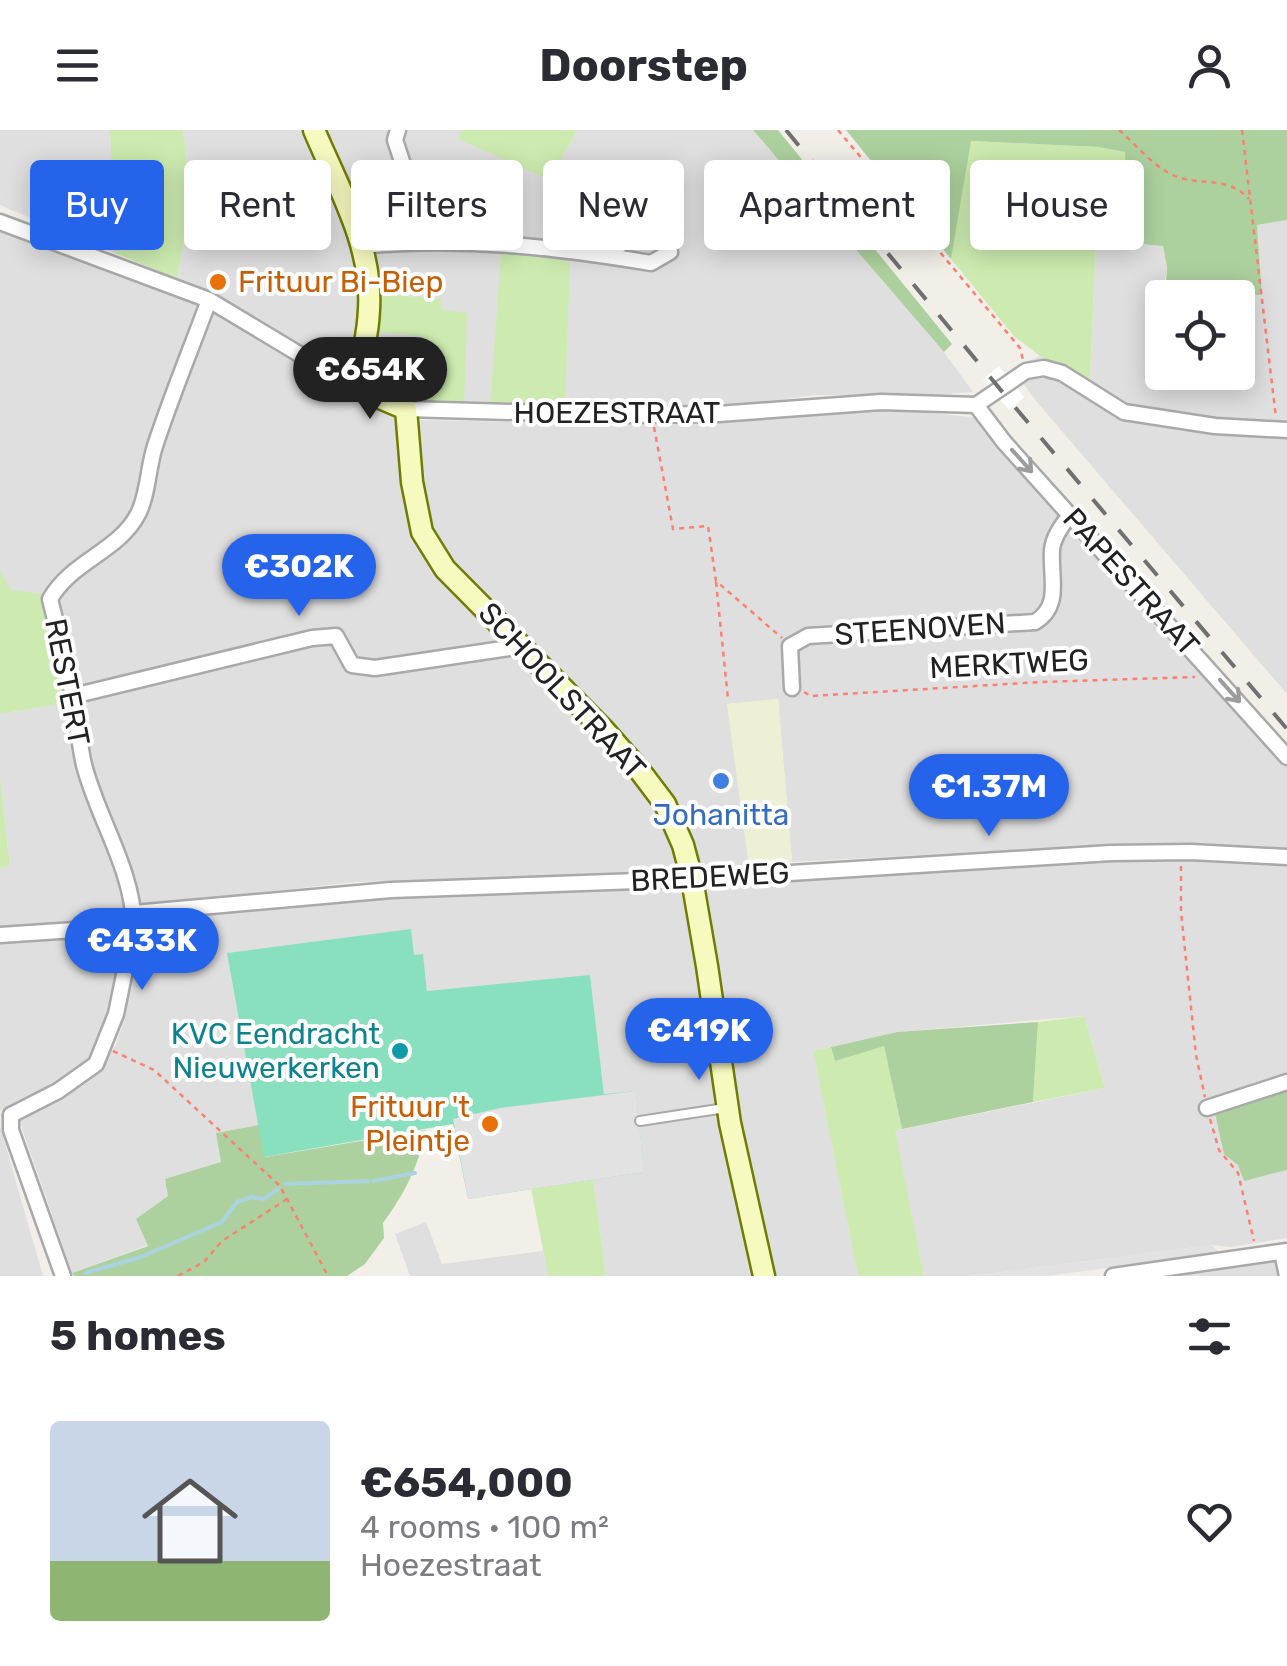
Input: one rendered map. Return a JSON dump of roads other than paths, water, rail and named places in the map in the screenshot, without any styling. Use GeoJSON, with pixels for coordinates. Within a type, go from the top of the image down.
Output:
{"type":"FeatureCollection","features":[{"type":"Feature","properties":{"kind":"street"},"geometry":{"type":"LineString","coordinates":[[314,130],[351,219]]}},
{"type":"Feature","properties":{"kind":"street"},"geometry":{"type":"LineString","coordinates":[[398,130],[395,140],[402,160]]}},
{"type":"Feature","properties":{"kind":"street","name":"HOEZESTRAAT"},"geometry":{"type":"LineString","coordinates":[[0,222],[209,300],[354,386],[406,409],[652,415],[881,402],[976,405]]}},
{"type":"Feature","properties":{"kind":"street"},"geometry":{"type":"LineString","coordinates":[[523,248],[606,255]]}},
{"type":"Feature","properties":{"kind":"street"},"geometry":{"type":"LineString","coordinates":[[354,386],[366,342],[370,307],[363,250]]}},
{"type":"Feature","properties":{"kind":"street","name":"RESTERT"},"geometry":{"type":"LineString","coordinates":[[5,1112],[58,1092],[96,1064],[116,1014],[134,920],[119,858],[84,762],[50,599],[61,580],[116,542],[139,513],[154,448],[209,300]]}},
{"type":"Feature","properties":{"kind":"street"},"geometry":{"type":"LineString","coordinates":[[976,405],[1026,371],[1044,368],[1062,374],[1124,412],[1142,417],[1282,430]]}},
{"type":"Feature","properties":{"kind":"street","name":"PAPESTRAAT"},"geometry":{"type":"LineString","coordinates":[[976,405],[1004,442],[1287,757]]}},
{"type":"Feature","properties":{"kind":"street","name":"SCHOOLSTRAAT"},"geometry":{"type":"LineString","coordinates":[[406,409],[412,482],[422,532],[444,568],[604,730],[665,804],[682,845],[692,879],[728,1108],[764,1276]]}},
{"type":"Feature","properties":{"kind":"street","name":"STEENOVEN"},"geometry":{"type":"LineString","coordinates":[[798,690],[790,646],[808,636],[1035,622],[1046,616],[1053,602],[1052,546],[1070,515]]}},
{"type":"Feature","properties":{"kind":"street"},"geometry":{"type":"LineString","coordinates":[[73,696],[312,638],[336,636],[352,664],[375,668],[523,646]]}},
{"type":"Feature","properties":{"kind":"street","name":"BREDEWEG"},"geometry":{"type":"LineString","coordinates":[[134,920],[391,890],[692,879],[1111,854],[1180,852],[1287,857]]}},
{"type":"Feature","properties":{"kind":"street"},"geometry":{"type":"LineString","coordinates":[[0,936],[134,920]]}},
{"type":"Feature","properties":{"kind":"street"},"geometry":{"type":"LineString","coordinates":[[1207,1108],[1287,1082]]}},
{"type":"Feature","properties":{"kind":"street"},"geometry":{"type":"LineString","coordinates":[[5,1112],[63,1276]]}},
{"type":"Feature","properties":{"kind":"street"},"geometry":{"type":"LineString","coordinates":[[1113,1276],[1284,1252],[1286,1276]]}},
{"type":"Feature","properties":{"kind":"lane"},"geometry":{"type":"LineString","coordinates":[[640,1121],[728,1108]]}},
{"type":"Feature","properties":{"kind":"waterway"},"geometry":{"type":"LineString","coordinates":[[373,1181],[415,1173]]}},
{"type":"Feature","properties":{"kind":"waterway"},"geometry":{"type":"LineString","coordinates":[[285,1184],[368,1181]]}},
{"type":"Feature","properties":{"kind":"waterway"},"geometry":{"type":"LineString","coordinates":[[86,1273],[141,1257],[222,1222],[237,1202],[251,1197],[264,1199],[278,1189]]}},
{"type":"Feature","properties":{"kind":"railway"},"geometry":{"type":"LineString","coordinates":[[786,130],[1287,729]]}},
{"type":"Feature","properties":{"kind":"place","name":"Frituur Bi-Biep"},"geometry":{"type":"Point","coordinates":[218,282]}},
{"type":"Feature","properties":{"kind":"place","name":"Johanitta"},"geometry":{"type":"Point","coordinates":[721,781]}},
{"type":"Feature","properties":{"kind":"place","name":"KVC Eendracht Nieuwerkerken"},"geometry":{"type":"Point","coordinates":[400,1051]}},
{"type":"Feature","properties":{"kind":"place","name":"Frituur 't Pleintje"},"geometry":{"type":"Point","coordinates":[490,1124]}}]}
